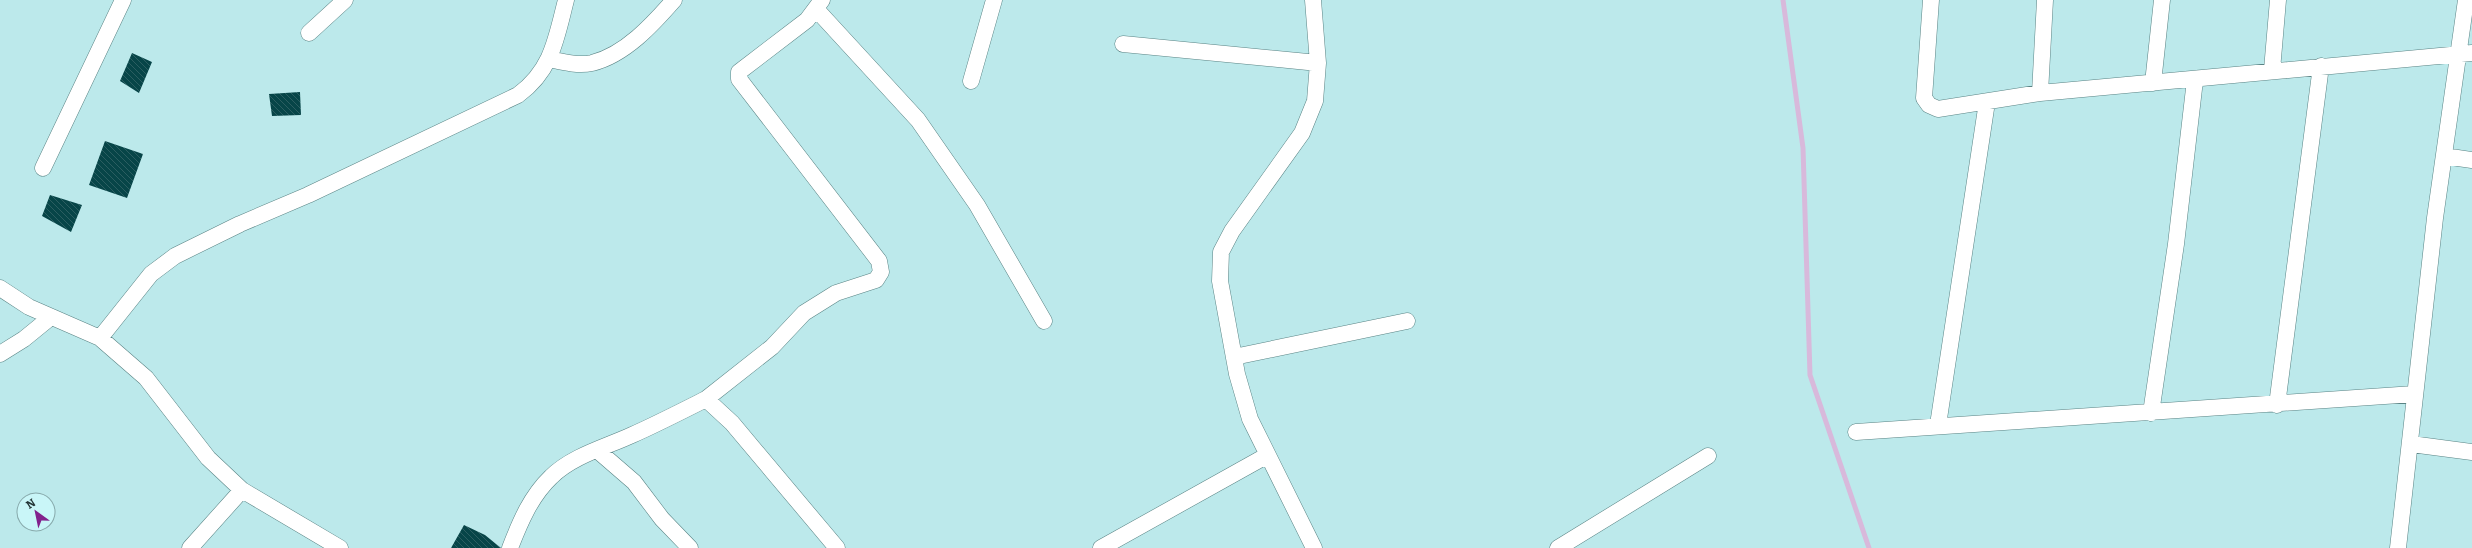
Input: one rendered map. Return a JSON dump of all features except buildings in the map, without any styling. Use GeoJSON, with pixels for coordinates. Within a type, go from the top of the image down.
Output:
{"type":"FeatureCollection","features":[{"type":"Feature","properties":{"kind":"street"},"geometry":{"type":"LineString","coordinates":[[43,168],[123,0]]}},
{"type":"Feature","properties":{"kind":"street"},"geometry":{"type":"LineString","coordinates":[[309,33],[345,0]]}},
{"type":"Feature","properties":{"kind":"street"},"geometry":{"type":"LineString","coordinates":[[100,338],[151,274],[175,256],[240,224],[308,195],[518,95],[539,77],[550,59],[566,0]]}},
{"type":"Feature","properties":{"kind":"street"},"geometry":{"type":"LineString","coordinates":[[550,59],[573,64],[592,63],[609,56],[631,42],[658,18],[674,0]]}},
{"type":"Feature","properties":{"kind":"street"},"geometry":{"type":"LineString","coordinates":[[971,81],[994,0]]}},
{"type":"Feature","properties":{"kind":"street"},"geometry":{"type":"LineString","coordinates":[[1313,0],[1318,63],[1315,101],[1302,133],[1232,232],[1221,252],[1220,281],[1234,357],[1250,419],[1266,456],[1314,548]]}},
{"type":"Feature","properties":{"kind":"street"},"geometry":{"type":"LineString","coordinates":[[1931,0],[1924,98],[1929,105],[1938,108],[2040,93],[2195,80],[2272,70],[2466,53]]}},
{"type":"Feature","properties":{"kind":"street"},"geometry":{"type":"LineString","coordinates":[[2040,93],[2045,0]]}},
{"type":"Feature","properties":{"kind":"street"},"geometry":{"type":"LineString","coordinates":[[2153,83],[2162,0]]}},
{"type":"Feature","properties":{"kind":"street"},"geometry":{"type":"LineString","coordinates":[[2272,70],[2278,0]]}},
{"type":"Feature","properties":{"kind":"street"},"geometry":{"type":"LineString","coordinates":[[2398,548],[2411,444],[2414,394],[2435,218],[2444,156],[2466,53],[2466,0]]}},
{"type":"Feature","properties":{"kind":"street"},"geometry":{"type":"LineString","coordinates":[[510,548],[526,511],[538,490],[552,475],[597,450],[706,399],[772,347],[804,313],[836,293],[876,280],[881,272],[879,260],[739,79],[739,72],[807,20],[819,4],[918,120],[977,205],[1044,321]]}},
{"type":"Feature","properties":{"kind":"street"},"geometry":{"type":"LineString","coordinates":[[1123,44],[1318,63]]}},
{"type":"Feature","properties":{"kind":"street"},"geometry":{"type":"LineString","coordinates":[[2276,405],[2321,66]]}},
{"type":"Feature","properties":{"kind":"street"},"geometry":{"type":"LineString","coordinates":[[2151,413],[2176,244],[2195,80]]}},
{"type":"Feature","properties":{"kind":"street"},"geometry":{"type":"LineString","coordinates":[[1938,425],[1987,102]]}},
{"type":"Feature","properties":{"kind":"street"},"geometry":{"type":"LineString","coordinates":[[2444,156],[2472,160]]}},
{"type":"Feature","properties":{"kind":"street"},"geometry":{"type":"LineString","coordinates":[[0,288],[28,307],[100,338],[146,378],[208,458],[242,490],[340,548]]}},
{"type":"Feature","properties":{"kind":"street"},"geometry":{"type":"LineString","coordinates":[[0,354],[24,339],[51,317]]}},
{"type":"Feature","properties":{"kind":"street"},"geometry":{"type":"LineString","coordinates":[[1234,357],[1408,321]]}},
{"type":"Feature","properties":{"kind":"street"},"geometry":{"type":"LineString","coordinates":[[1856,432],[1938,425],[2276,405],[2414,394]]}},
{"type":"Feature","properties":{"kind":"street"},"geometry":{"type":"LineString","coordinates":[[706,399],[732,423],[836,548]]}},
{"type":"Feature","properties":{"kind":"street"},"geometry":{"type":"LineString","coordinates":[[2411,444],[2472,452]]}},
{"type":"Feature","properties":{"kind":"street"},"geometry":{"type":"LineString","coordinates":[[597,450],[634,482],[662,519],[690,548]]}},
{"type":"Feature","properties":{"kind":"street"},"geometry":{"type":"LineString","coordinates":[[1101,548],[1266,456]]}},
{"type":"Feature","properties":{"kind":"street"},"geometry":{"type":"LineString","coordinates":[[1558,548],[1708,456]]}},
{"type":"Feature","properties":{"kind":"street"},"geometry":{"type":"LineString","coordinates":[[190,548],[242,490]]}},
{"type":"Feature","properties":{"kind":"waterway"},"geometry":{"type":"LineString","coordinates":[[1783,0],[1803,148],[1810,375],[1869,548]]}}]}
